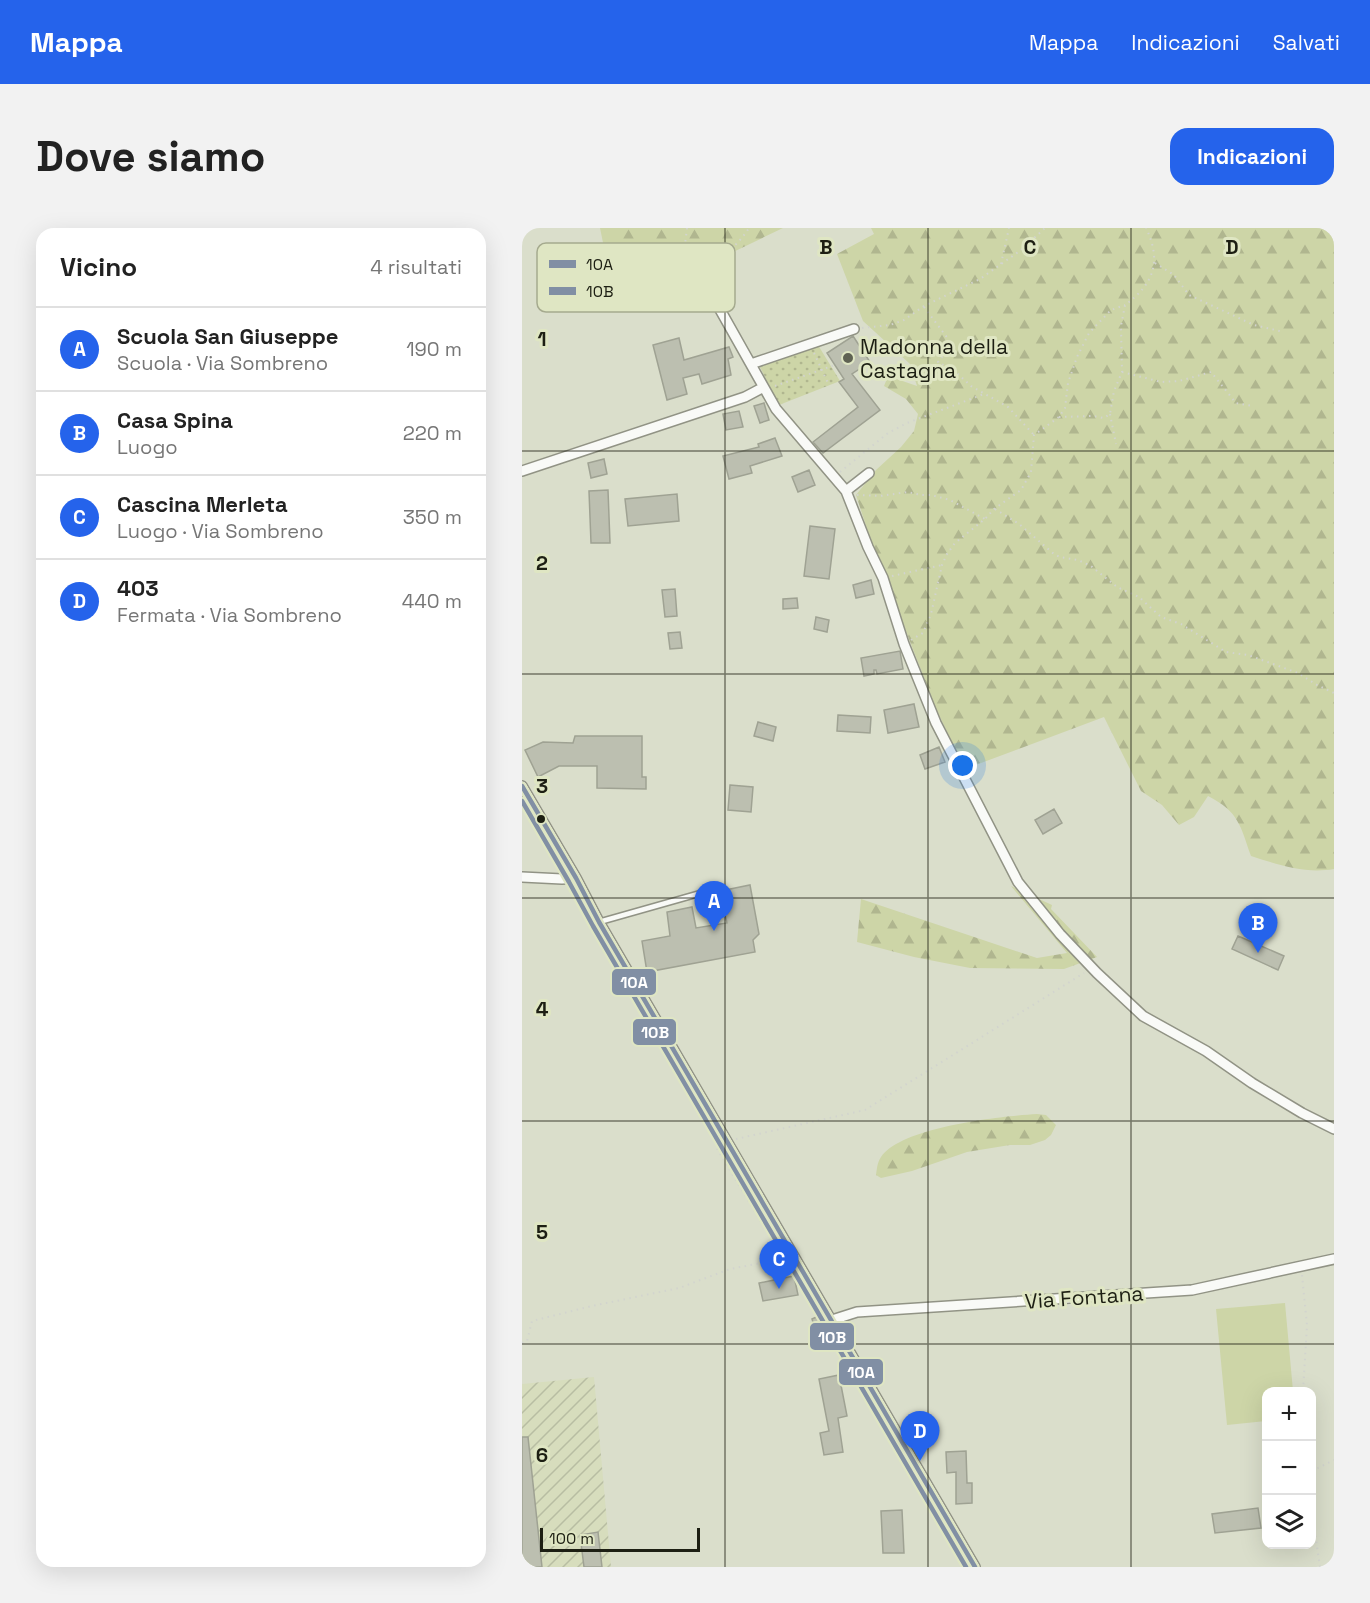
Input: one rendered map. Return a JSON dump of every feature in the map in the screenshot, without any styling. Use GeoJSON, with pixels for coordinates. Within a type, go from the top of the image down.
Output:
{"type":"FeatureCollection","features":[{"type":"Feature","properties":{"kind":"street"},"geometry":{"type":"LineString","coordinates":[[722,312],[776,410],[834,476],[847,495],[883,578],[904,644],[936,723],[1018,882],[1060,934],[1143,1016],[1206,1051],[1252,1083],[1302,1113],[1334,1129]]}},
{"type":"Feature","properties":{"kind":"street"},"geometry":{"type":"LineString","coordinates":[[751,364],[854,329]]}},
{"type":"Feature","properties":{"kind":"street"},"geometry":{"type":"LineString","coordinates":[[522,471],[763,389]]}},
{"type":"Feature","properties":{"kind":"street"},"geometry":{"type":"LineString","coordinates":[[847,495],[868,473]]}},
{"type":"Feature","properties":{"kind":"street"},"geometry":{"type":"LineString","coordinates":[[522,786],[975,1567]]}},
{"type":"Feature","properties":{"kind":"street"},"geometry":{"type":"LineString","coordinates":[[522,877],[576,878]]}},
{"type":"Feature","properties":{"kind":"street","name":"Via Fontana"},"geometry":{"type":"LineString","coordinates":[[832,1320],[857,1312],[1192,1290],[1334,1259]]}},
{"type":"Feature","properties":{"kind":"lane"},"geometry":{"type":"LineString","coordinates":[[599,922],[712,890]]}},
{"type":"Feature","properties":{"kind":"path"},"geometry":{"type":"LineString","coordinates":[[685,243],[687,228]]}},
{"type":"Feature","properties":{"kind":"path"},"geometry":{"type":"LineString","coordinates":[[735,245],[749,228]]}},
{"type":"Feature","properties":{"kind":"path"},"geometry":{"type":"LineString","coordinates":[[1001,264],[1009,228]]}},
{"type":"Feature","properties":{"kind":"path"},"geometry":{"type":"LineString","coordinates":[[854,329],[890,325],[910,317],[924,306],[980,279],[1021,250],[1045,228]]}},
{"type":"Feature","properties":{"kind":"path"},"geometry":{"type":"LineString","coordinates":[[1034,435],[1059,417],[1065,408],[1068,383],[1089,333],[1111,309],[1125,305],[1140,295],[1155,267],[1153,243],[1146,228]]}},
{"type":"Feature","properties":{"kind":"path"},"geometry":{"type":"LineString","coordinates":[[1155,263],[1174,275],[1189,295],[1254,325],[1284,332]]}},
{"type":"Feature","properties":{"kind":"path"},"geometry":{"type":"LineString","coordinates":[[1116,444],[1110,414],[1114,391],[1122,372],[1121,326],[1125,305]]}},
{"type":"Feature","properties":{"kind":"path"},"geometry":{"type":"LineString","coordinates":[[904,644],[923,633],[931,614],[942,565],[956,543],[994,509],[1021,490],[1031,472],[1034,435],[1008,407],[938,362],[949,348],[949,340],[924,306]]}},
{"type":"Feature","properties":{"kind":"path"},"geometry":{"type":"LineString","coordinates":[[813,351],[828,383]]}},
{"type":"Feature","properties":{"kind":"path"},"geometry":{"type":"LineString","coordinates":[[763,389],[835,365]]}},
{"type":"Feature","properties":{"kind":"path"},"geometry":{"type":"LineString","coordinates":[[1122,372],[1161,382],[1179,381],[1211,372],[1236,403],[1252,406]]}},
{"type":"Feature","properties":{"kind":"path"},"geometry":{"type":"LineString","coordinates":[[834,476],[888,434],[907,423],[984,393]]}},
{"type":"Feature","properties":{"kind":"path"},"geometry":{"type":"LineString","coordinates":[[1059,417],[1104,418],[1110,414]]}},
{"type":"Feature","properties":{"kind":"path"},"geometry":{"type":"LineString","coordinates":[[847,495],[880,496],[908,492],[931,495],[950,500],[985,519]]}},
{"type":"Feature","properties":{"kind":"path"},"geometry":{"type":"LineString","coordinates":[[994,509],[1018,524],[1054,554],[1091,566],[1117,587],[1139,597],[1161,617],[1181,624],[1226,652],[1248,655],[1298,672],[1334,693]]}},
{"type":"Feature","properties":{"kind":"path"},"geometry":{"type":"LineString","coordinates":[[883,578],[942,565]]}},
{"type":"Feature","properties":{"kind":"path"},"geometry":{"type":"LineString","coordinates":[[768,1233],[716,1147],[727,1141],[865,1110],[1058,990],[1086,971],[1090,965]]}},
{"type":"Feature","properties":{"kind":"path"},"geometry":{"type":"LineString","coordinates":[[522,1343],[526,1341],[532,1321],[679,1288],[730,1269],[766,1262],[779,1257],[780,1252],[774,1243]]}},
{"type":"Feature","properties":{"kind":"path"},"geometry":{"type":"LineString","coordinates":[[1300,1267],[1304,1284],[1307,1325],[1303,1387]]}},
{"type":"Feature","properties":{"kind":"path"},"geometry":{"type":"LineString","coordinates":[[1316,1469],[1334,1460]]}},
{"type":"Feature","properties":{"kind":"path"},"geometry":{"type":"LineString","coordinates":[[1316,1543],[1320,1567]]}},
{"type":"Feature","properties":{"kind":"shaded area"},"geometry":{"type":"Polygon","coordinates":[[[594,1377],[611,1567],[522,1567],[522,1384],[594,1377]]]}},
{"type":"Feature","properties":{"kind":"green space"},"geometry":{"type":"Polygon","coordinates":[[[600,228],[783,228],[735,251],[735,243],[603,243],[600,228]]]}},
{"type":"Feature","properties":{"kind":"green space"},"geometry":{"type":"Polygon","coordinates":[[[871,228],[1334,228],[1334,869],[1302,869],[1251,856],[1237,820],[1226,808],[1208,796],[1194,817],[1179,825],[1162,805],[1141,791],[1104,717],[965,769],[936,709],[870,538],[856,495],[876,470],[901,447],[914,431],[918,414],[906,399],[884,386],[888,376],[917,386],[910,364],[863,321],[837,254],[874,234],[871,228]]]}},
{"type":"Feature","properties":{"kind":"green space"},"geometry":{"type":"Polygon","coordinates":[[[818,345],[840,381],[779,405],[760,367],[818,345]]]}},
{"type":"Feature","properties":{"kind":"green space"},"geometry":{"type":"Polygon","coordinates":[[[1011,886],[1052,905],[1051,909],[1097,957],[1064,969],[970,968],[914,957],[857,942],[861,899],[1037,958],[1067,953],[1011,886]]]}},
{"type":"Feature","properties":{"kind":"green space"},"geometry":{"type":"Polygon","coordinates":[[[1046,1115],[1056,1125],[1051,1135],[1045,1140],[1030,1145],[1010,1145],[967,1152],[912,1171],[881,1178],[876,1175],[881,1157],[892,1147],[909,1138],[953,1125],[1000,1117],[1046,1115]]]}},
{"type":"Feature","properties":{"kind":"green space"},"geometry":{"type":"Polygon","coordinates":[[[1285,1303],[1293,1387],[1262,1387],[1262,1421],[1227,1425],[1216,1309],[1285,1303]]]}},
{"type":"Feature","properties":{"kind":"building"},"geometry":{"type":"Polygon","coordinates":[[[853,336],[870,362],[852,374],[880,410],[823,453],[813,442],[858,407],[839,382],[844,379],[827,353],[853,336]]]}},
{"type":"Feature","properties":{"kind":"building"},"geometry":{"type":"Polygon","coordinates":[[[679,338],[684,360],[729,347],[733,357],[728,359],[731,375],[702,384],[699,374],[683,378],[687,394],[667,400],[653,345],[679,338]]]}},
{"type":"Feature","properties":{"kind":"building"},"geometry":{"type":"Polygon","coordinates":[[[764,403],[769,420],[760,423],[754,406],[764,403]]]}},
{"type":"Feature","properties":{"kind":"building"},"geometry":{"type":"Polygon","coordinates":[[[739,411],[743,427],[726,430],[723,414],[739,411]]]}},
{"type":"Feature","properties":{"kind":"building"},"geometry":{"type":"Polygon","coordinates":[[[775,438],[782,456],[750,466],[752,473],[729,479],[723,456],[759,447],[758,444],[775,438]]]}},
{"type":"Feature","properties":{"kind":"building"},"geometry":{"type":"Polygon","coordinates":[[[604,459],[607,474],[591,478],[588,463],[604,459]]]}},
{"type":"Feature","properties":{"kind":"building"},"geometry":{"type":"Polygon","coordinates":[[[809,470],[815,485],[798,492],[792,477],[809,470]]]}},
{"type":"Feature","properties":{"kind":"building"},"geometry":{"type":"Polygon","coordinates":[[[608,490],[610,543],[591,543],[589,491],[608,490]]]}},
{"type":"Feature","properties":{"kind":"building"},"geometry":{"type":"Polygon","coordinates":[[[677,494],[679,521],[628,526],[625,499],[677,494]]]}},
{"type":"Feature","properties":{"kind":"building"},"geometry":{"type":"Polygon","coordinates":[[[810,526],[835,529],[829,579],[804,576],[810,526]]]}},
{"type":"Feature","properties":{"kind":"building"},"geometry":{"type":"Polygon","coordinates":[[[871,580],[874,594],[856,598],[853,585],[871,580]]]}},
{"type":"Feature","properties":{"kind":"building"},"geometry":{"type":"Polygon","coordinates":[[[675,589],[677,616],[665,617],[662,590],[675,589]]]}},
{"type":"Feature","properties":{"kind":"building"},"geometry":{"type":"Polygon","coordinates":[[[797,598],[798,608],[783,609],[783,599],[797,598]]]}},
{"type":"Feature","properties":{"kind":"building"},"geometry":{"type":"Polygon","coordinates":[[[816,617],[829,620],[827,632],[814,629],[816,617]]]}},
{"type":"Feature","properties":{"kind":"building"},"geometry":{"type":"Polygon","coordinates":[[[680,632],[682,648],[670,649],[668,633],[680,632]]]}},
{"type":"Feature","properties":{"kind":"building"},"geometry":{"type":"Polygon","coordinates":[[[900,651],[903,669],[877,674],[874,670],[874,674],[864,676],[861,658],[900,651]]]}},
{"type":"Feature","properties":{"kind":"building"},"geometry":{"type":"Polygon","coordinates":[[[914,704],[919,727],[888,733],[884,710],[914,704]]]}},
{"type":"Feature","properties":{"kind":"building"},"geometry":{"type":"Polygon","coordinates":[[[838,715],[871,717],[870,733],[837,731],[838,715]]]}},
{"type":"Feature","properties":{"kind":"building"},"geometry":{"type":"Polygon","coordinates":[[[758,722],[776,727],[773,741],[754,736],[758,722]]]}},
{"type":"Feature","properties":{"kind":"building"},"geometry":{"type":"Polygon","coordinates":[[[575,736],[642,736],[642,777],[646,777],[646,789],[597,788],[597,766],[559,766],[538,777],[525,750],[543,742],[573,743],[575,736]]]}},
{"type":"Feature","properties":{"kind":"building"},"geometry":{"type":"Polygon","coordinates":[[[939,747],[945,762],[925,769],[920,755],[939,747]]]}},
{"type":"Feature","properties":{"kind":"building"},"geometry":{"type":"Polygon","coordinates":[[[730,785],[753,787],[751,812],[728,810],[730,785]]]}},
{"type":"Feature","properties":{"kind":"building"},"geometry":{"type":"Polygon","coordinates":[[[1054,809],[1062,823],[1043,834],[1035,820],[1054,809]]]}},
{"type":"Feature","properties":{"kind":"building"},"geometry":{"type":"Polygon","coordinates":[[[750,885],[759,934],[753,940],[755,952],[647,972],[642,941],[670,936],[667,912],[692,907],[696,928],[727,923],[720,891],[750,885]]]}},
{"type":"Feature","properties":{"kind":"building"},"geometry":{"type":"Polygon","coordinates":[[[1238,936],[1284,956],[1278,970],[1232,949],[1238,936]]]}},
{"type":"Feature","properties":{"kind":"building"},"geometry":{"type":"Polygon","coordinates":[[[794,1276],[798,1295],[763,1301],[759,1283],[794,1276]]]}},
{"type":"Feature","properties":{"kind":"building"},"geometry":{"type":"Polygon","coordinates":[[[821,1315],[826,1324],[815,1329],[812,1319],[821,1315]]]}},
{"type":"Feature","properties":{"kind":"building"},"geometry":{"type":"Polygon","coordinates":[[[839,1375],[847,1416],[838,1418],[843,1452],[824,1455],[820,1433],[829,1431],[819,1379],[839,1375]]]}},
{"type":"Feature","properties":{"kind":"building"},"geometry":{"type":"Polygon","coordinates":[[[522,1437],[528,1437],[542,1567],[522,1567],[522,1437]]]}},
{"type":"Feature","properties":{"kind":"building"},"geometry":{"type":"Polygon","coordinates":[[[966,1451],[967,1483],[972,1483],[972,1503],[956,1504],[956,1472],[947,1473],[946,1452],[966,1451]]]}},
{"type":"Feature","properties":{"kind":"building"},"geometry":{"type":"Polygon","coordinates":[[[1258,1508],[1261,1528],[1215,1533],[1212,1514],[1258,1508]]]}},
{"type":"Feature","properties":{"kind":"building"},"geometry":{"type":"Polygon","coordinates":[[[902,1510],[904,1553],[883,1553],[881,1511],[902,1510]]]}},
{"type":"Feature","properties":{"kind":"building"},"geometry":{"type":"Polygon","coordinates":[[[598,1532],[602,1567],[584,1567],[580,1535],[598,1532]]]}},
{"type":"Feature","properties":{"kind":"transit line","name":"10A"},"geometry":{"type":"LineString","coordinates":[[522,786],[975,1567]]}},
{"type":"Feature","properties":{"kind":"transit line","name":"10B"},"geometry":{"type":"LineString","coordinates":[[522,801],[966,1567]]}},
{"type":"Feature","properties":{"kind":"place","name":"Madonna della Castagna"},"geometry":{"type":"Point","coordinates":[848,358]}},
{"type":"Feature","properties":{"kind":"place","name":"Scuola San Giuseppe"},"geometry":{"type":"Point","coordinates":[714,931]}},
{"type":"Feature","properties":{"kind":"place","name":"Casa Spina"},"geometry":{"type":"Point","coordinates":[1258,953]}},
{"type":"Feature","properties":{"kind":"place","name":"Cascina Merleta"},"geometry":{"type":"Point","coordinates":[779,1289]}},
{"type":"Feature","properties":{"kind":"place","name":"403"},"geometry":{"type":"Point","coordinates":[920,1461]}}]}
